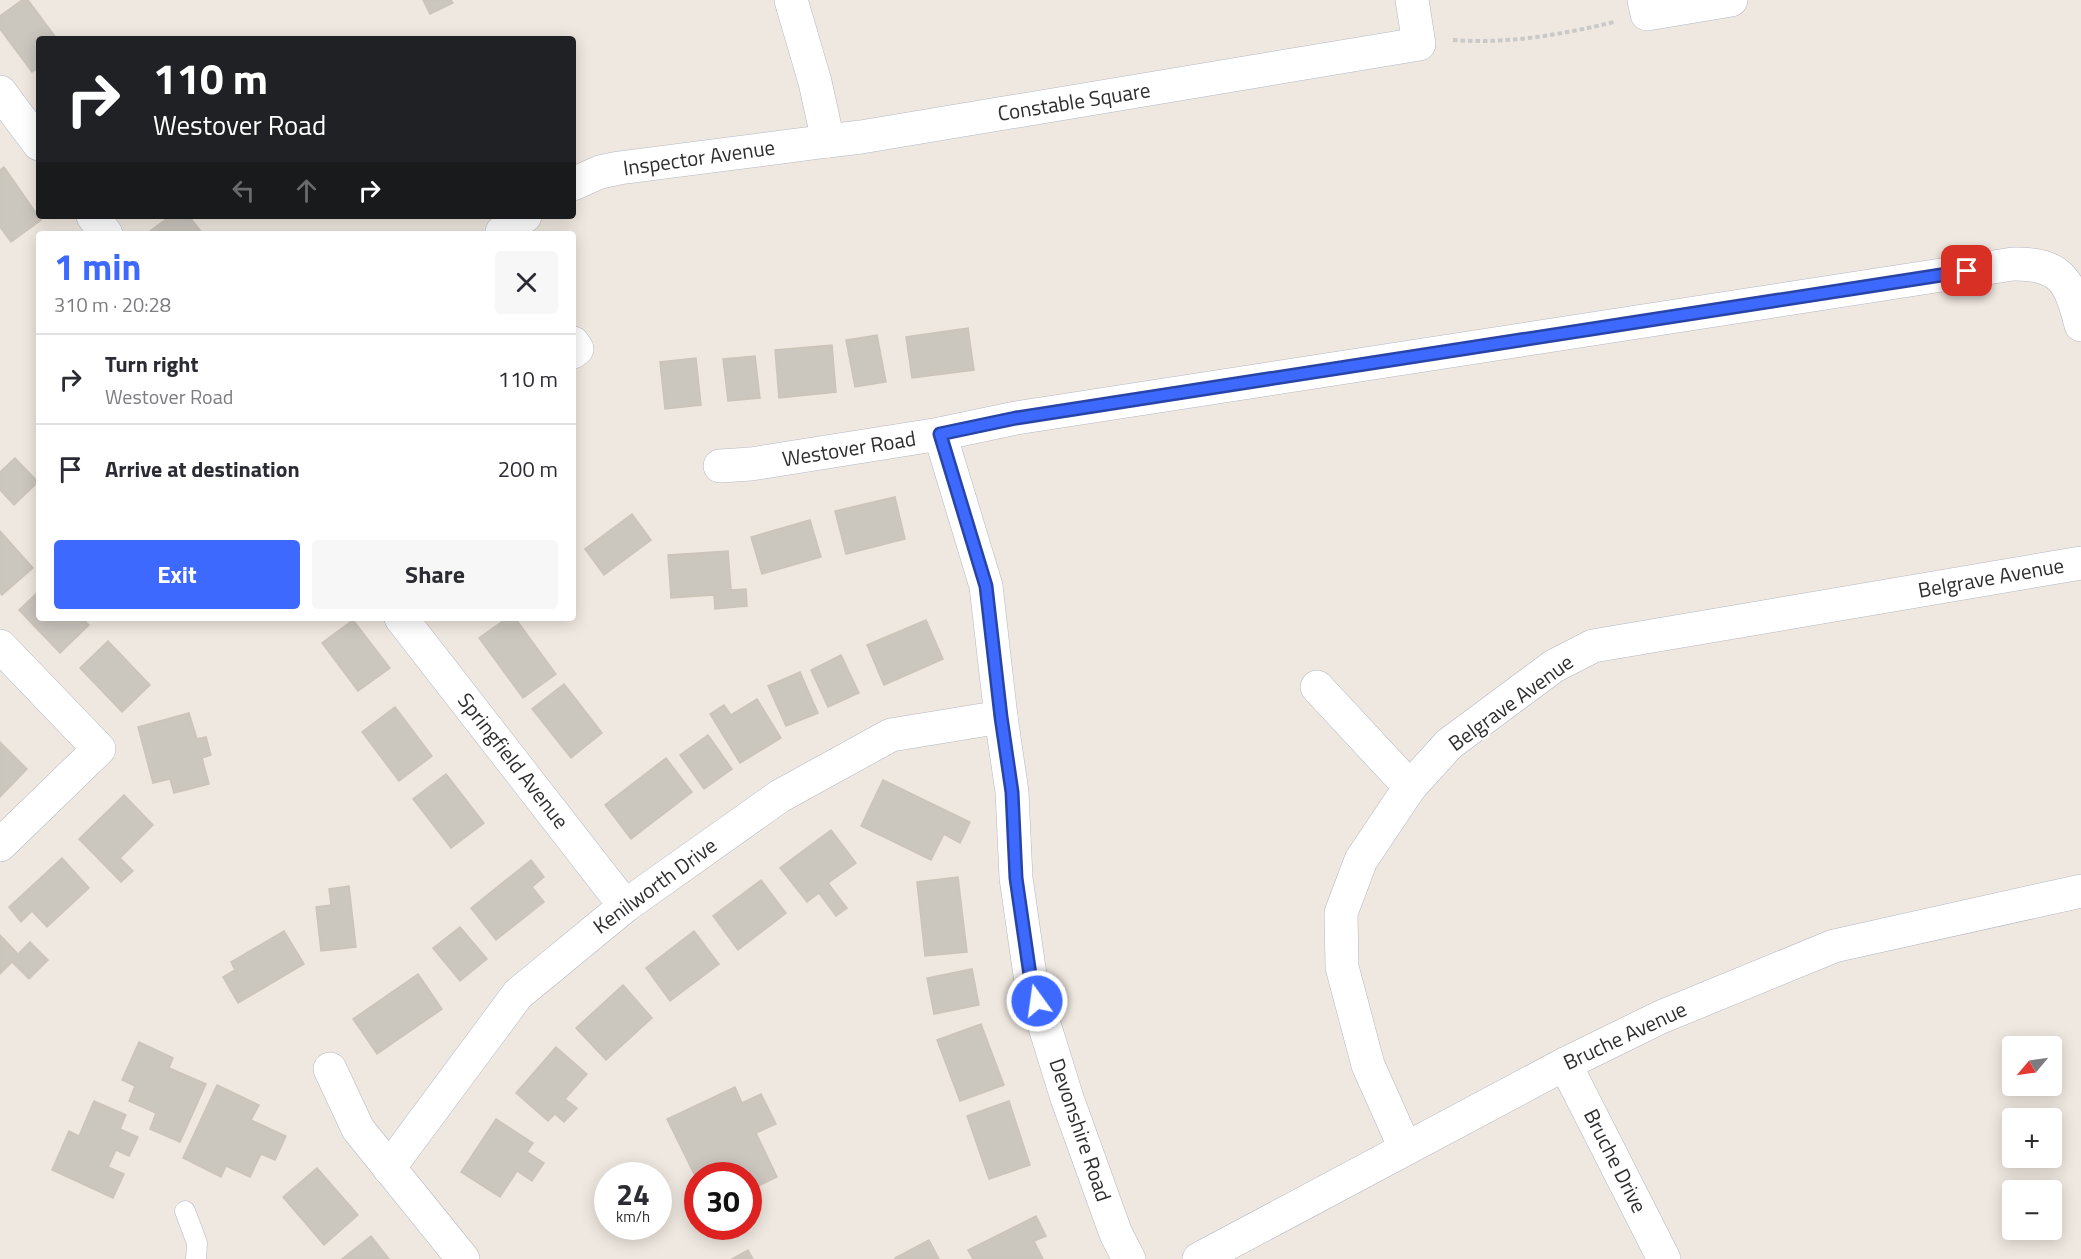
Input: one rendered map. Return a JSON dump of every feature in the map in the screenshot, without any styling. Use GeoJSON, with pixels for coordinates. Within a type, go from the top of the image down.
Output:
{"type":"FeatureCollection","features":[{"type":"Feature","properties":{"kind":"street"},"geometry":{"type":"LineString","coordinates":[[791,0],[815,82],[828,141]]}},
{"type":"Feature","properties":{"kind":"street"},"geometry":{"type":"LineString","coordinates":[[1412,0],[1419,44]]}},
{"type":"Feature","properties":{"kind":"street"},"geometry":{"type":"LineString","coordinates":[[1646,7],[1731,0]]}},
{"type":"Feature","properties":{"kind":"street","name":"Constable Square"},"geometry":{"type":"LineString","coordinates":[[828,141],[1419,44]]}},
{"type":"Feature","properties":{"kind":"street"},"geometry":{"type":"LineString","coordinates":[[0,92],[36,140]]}},
{"type":"Feature","properties":{"kind":"street","name":"Inspector Avenue"},"geometry":{"type":"LineString","coordinates":[[576,183],[600,172],[619,168],[828,141]]}},
{"type":"Feature","properties":{"kind":"street","name":"Westover Road"},"geometry":{"type":"LineString","coordinates":[[720,465],[751,465],[940,434],[1016,418],[2013,264],[2032,263],[2046,267],[2057,274],[2068,286],[2075,301],[2081,325]]}},
{"type":"Feature","properties":{"kind":"street","name":"Devonshire Road"},"geometry":{"type":"LineString","coordinates":[[940,434],[986,586],[1012,792],[1016,878],[1031,982],[1067,1098],[1116,1234],[1129,1259]]}},
{"type":"Feature","properties":{"kind":"street","name":"Belgrave Avenue"},"geometry":{"type":"LineString","coordinates":[[1405,1148],[1365,1054],[1342,967],[1341,913],[1360,860],[1410,787],[1449,744],[1554,666],[1593,646],[2081,563]]}},
{"type":"Feature","properties":{"kind":"street","name":"Springfield Avenue"},"geometry":{"type":"LineString","coordinates":[[403,621],[625,906]]}},
{"type":"Feature","properties":{"kind":"street"},"geometry":{"type":"LineString","coordinates":[[0,646],[99,748],[0,845]]}},
{"type":"Feature","properties":{"kind":"street"},"geometry":{"type":"LineString","coordinates":[[1317,687],[1410,787]]}},
{"type":"Feature","properties":{"kind":"street","name":"Kenilworth Drive"},"geometry":{"type":"LineString","coordinates":[[389,1168],[518,994],[625,906],[780,796],[891,735],[1001,717]]}},
{"type":"Feature","properties":{"kind":"street","name":"Bruche Avenue"},"geometry":{"type":"LineString","coordinates":[[1199,1259],[1565,1064],[1661,1017],[1834,946],[2081,891]]}},
{"type":"Feature","properties":{"kind":"street","name":"Bruche Drive"},"geometry":{"type":"LineString","coordinates":[[1565,1064],[1664,1259]]}},
{"type":"Feature","properties":{"kind":"street"},"geometry":{"type":"LineString","coordinates":[[330,1069],[358,1130],[463,1259]]}},
{"type":"Feature","properties":{"kind":"lane"},"geometry":{"type":"LineString","coordinates":[[185,1211],[197,1243],[196,1259]]}},
{"type":"Feature","properties":{"kind":"path"},"geometry":{"type":"LineString","coordinates":[[1419,44],[1438,39],[1501,42],[1527,39],[1575,31],[1646,7]]}},
{"type":"Feature","properties":{"kind":"building"},"geometry":{"type":"Polygon","coordinates":[[[22,0],[28,0],[55,36],[36,36],[36,69],[32,72],[0,29],[0,16],[22,0]]]}},
{"type":"Feature","properties":{"kind":"building"},"geometry":{"type":"Polygon","coordinates":[[[423,0],[451,0],[453,3],[430,14],[423,0]]]}},
{"type":"Feature","properties":{"kind":"building"},"geometry":{"type":"Polygon","coordinates":[[[4,167],[36,213],[36,219],[41,220],[11,242],[0,227],[0,170],[4,167]]]}},
{"type":"Feature","properties":{"kind":"building"},"geometry":{"type":"Polygon","coordinates":[[[166,219],[191,219],[201,231],[150,231],[166,219]]]}},
{"type":"Feature","properties":{"kind":"building"},"geometry":{"type":"Polygon","coordinates":[[[968,328],[974,370],[912,378],[906,337],[968,328]]]}},
{"type":"Feature","properties":{"kind":"building"},"geometry":{"type":"Polygon","coordinates":[[[877,335],[886,382],[855,387],[846,340],[877,335]]]}},
{"type":"Feature","properties":{"kind":"building"},"geometry":{"type":"Polygon","coordinates":[[[832,345],[836,392],[779,398],[775,350],[832,345]]]}},
{"type":"Feature","properties":{"kind":"building"},"geometry":{"type":"Polygon","coordinates":[[[755,356],[760,398],[728,401],[723,359],[755,356]]]}},
{"type":"Feature","properties":{"kind":"building"},"geometry":{"type":"Polygon","coordinates":[[[696,358],[701,405],[665,409],[660,362],[696,358]]]}},
{"type":"Feature","properties":{"kind":"building"},"geometry":{"type":"Polygon","coordinates":[[[15,458],[36,480],[36,484],[14,505],[0,490],[0,472],[15,458]]]}},
{"type":"Feature","properties":{"kind":"building"},"geometry":{"type":"Polygon","coordinates":[[[895,497],[905,539],[846,554],[835,511],[895,497]]]}},
{"type":"Feature","properties":{"kind":"building"},"geometry":{"type":"Polygon","coordinates":[[[632,514],[651,540],[604,575],[585,549],[632,514]]]}},
{"type":"Feature","properties":{"kind":"building"},"geometry":{"type":"Polygon","coordinates":[[[810,520],[821,557],[762,574],[751,537],[810,520]]]}},
{"type":"Feature","properties":{"kind":"building"},"geometry":{"type":"Polygon","coordinates":[[[0,531],[33,568],[2,595],[0,593],[0,531]]]}},
{"type":"Feature","properties":{"kind":"building"},"geometry":{"type":"Polygon","coordinates":[[[728,551],[731,590],[746,589],[747,606],[715,609],[714,595],[671,598],[668,555],[728,551]]]}},
{"type":"Feature","properties":{"kind":"building"},"geometry":{"type":"Polygon","coordinates":[[[36,594],[36,621],[85,621],[89,625],[60,653],[19,610],[36,594]]]}},
{"type":"Feature","properties":{"kind":"building"},"geometry":{"type":"Polygon","coordinates":[[[926,620],[943,659],[884,685],[867,645],[926,620]]]}},
{"type":"Feature","properties":{"kind":"building"},"geometry":{"type":"Polygon","coordinates":[[[354,621],[390,668],[358,691],[322,643],[354,621]]]}},
{"type":"Feature","properties":{"kind":"building"},"geometry":{"type":"Polygon","coordinates":[[[503,621],[517,621],[556,674],[523,698],[479,638],[503,621]]]}},
{"type":"Feature","properties":{"kind":"building"},"geometry":{"type":"Polygon","coordinates":[[[108,641],[150,685],[122,712],[80,668],[108,641]]]}},
{"type":"Feature","properties":{"kind":"building"},"geometry":{"type":"Polygon","coordinates":[[[841,655],[859,693],[828,707],[811,670],[841,655]]]}},
{"type":"Feature","properties":{"kind":"building"},"geometry":{"type":"Polygon","coordinates":[[[800,672],[818,713],[786,726],[768,686],[800,672]]]}},
{"type":"Feature","properties":{"kind":"building"},"geometry":{"type":"Polygon","coordinates":[[[564,684],[602,733],[571,758],[532,709],[564,684]]]}},
{"type":"Feature","properties":{"kind":"building"},"geometry":{"type":"Polygon","coordinates":[[[757,699],[781,738],[740,763],[710,714],[724,705],[731,715],[757,699]]]}},
{"type":"Feature","properties":{"kind":"building"},"geometry":{"type":"Polygon","coordinates":[[[395,707],[432,756],[399,781],[362,732],[395,707]]]}},
{"type":"Feature","properties":{"kind":"building"},"geometry":{"type":"Polygon","coordinates":[[[189,713],[197,739],[206,737],[211,755],[202,758],[209,784],[174,793],[170,779],[153,783],[138,727],[189,713]]]}},
{"type":"Feature","properties":{"kind":"building"},"geometry":{"type":"Polygon","coordinates":[[[708,735],[732,769],[704,789],[680,755],[708,735]]]}},
{"type":"Feature","properties":{"kind":"building"},"geometry":{"type":"Polygon","coordinates":[[[0,742],[27,769],[0,797],[0,742]]]}},
{"type":"Feature","properties":{"kind":"building"},"geometry":{"type":"Polygon","coordinates":[[[666,758],[692,792],[631,839],[605,805],[666,758]]]}},
{"type":"Feature","properties":{"kind":"building"},"geometry":{"type":"Polygon","coordinates":[[[446,774],[484,823],[451,848],[413,799],[446,774]]]}},
{"type":"Feature","properties":{"kind":"building"},"geometry":{"type":"Polygon","coordinates":[[[883,780],[970,822],[960,843],[944,834],[931,860],[861,826],[883,780]]]}},
{"type":"Feature","properties":{"kind":"building"},"geometry":{"type":"Polygon","coordinates":[[[124,795],[153,825],[120,858],[133,871],[121,882],[79,839],[124,795]]]}},
{"type":"Feature","properties":{"kind":"building"},"geometry":{"type":"Polygon","coordinates":[[[831,830],[856,863],[828,883],[847,908],[836,916],[819,893],[807,902],[780,868],[831,830]]]}},
{"type":"Feature","properties":{"kind":"building"},"geometry":{"type":"Polygon","coordinates":[[[62,858],[89,888],[47,927],[32,911],[21,922],[9,907],[62,858]]]}},
{"type":"Feature","properties":{"kind":"building"},"geometry":{"type":"Polygon","coordinates":[[[531,860],[544,877],[532,887],[544,902],[496,940],[471,908],[531,860]]]}},
{"type":"Feature","properties":{"kind":"building"},"geometry":{"type":"Polygon","coordinates":[[[958,877],[967,952],[925,956],[917,882],[958,877]]]}},
{"type":"Feature","properties":{"kind":"building"},"geometry":{"type":"Polygon","coordinates":[[[761,880],[786,913],[738,950],[713,916],[761,880]]]}},
{"type":"Feature","properties":{"kind":"building"},"geometry":{"type":"Polygon","coordinates":[[[349,886],[356,947],[321,951],[316,907],[331,905],[329,889],[349,886]]]}},
{"type":"Feature","properties":{"kind":"building"},"geometry":{"type":"Polygon","coordinates":[[[460,927],[487,959],[460,981],[433,948],[460,927]]]}},
{"type":"Feature","properties":{"kind":"building"},"geometry":{"type":"Polygon","coordinates":[[[284,931],[304,964],[238,1003],[223,977],[235,970],[231,962],[284,931]]]}},
{"type":"Feature","properties":{"kind":"building"},"geometry":{"type":"Polygon","coordinates":[[[694,931],[719,964],[670,1001],[646,968],[694,931]]]}},
{"type":"Feature","properties":{"kind":"building"},"geometry":{"type":"Polygon","coordinates":[[[0,935],[18,954],[30,942],[48,960],[29,979],[12,962],[0,974],[0,935]]]}},
{"type":"Feature","properties":{"kind":"building"},"geometry":{"type":"Polygon","coordinates":[[[972,969],[979,1005],[934,1014],[927,978],[972,969]]]}},
{"type":"Feature","properties":{"kind":"building"},"geometry":{"type":"Polygon","coordinates":[[[418,974],[442,1009],[377,1054],[353,1019],[418,974]]]}},
{"type":"Feature","properties":{"kind":"building"},"geometry":{"type":"Polygon","coordinates":[[[623,985],[652,1018],[606,1060],[576,1028],[623,985]]]}},
{"type":"Feature","properties":{"kind":"building"},"geometry":{"type":"Polygon","coordinates":[[[981,1024],[1004,1085],[960,1101],[937,1040],[981,1024]]]}},
{"type":"Feature","properties":{"kind":"building"},"geometry":{"type":"Polygon","coordinates":[[[139,1042],[173,1058],[169,1068],[206,1084],[180,1142],[150,1129],[156,1113],[129,1101],[135,1086],[122,1080],[139,1042]]]}},
{"type":"Feature","properties":{"kind":"building"},"geometry":{"type":"Polygon","coordinates":[[[556,1047],[587,1074],[565,1099],[577,1108],[564,1122],[555,1114],[548,1121],[516,1093],[556,1047]]]}},
{"type":"Feature","properties":{"kind":"building"},"geometry":{"type":"Polygon","coordinates":[[[217,1085],[259,1105],[251,1120],[286,1136],[275,1160],[261,1154],[250,1177],[226,1166],[221,1177],[183,1158],[217,1085]]]}},
{"type":"Feature","properties":{"kind":"building"},"geometry":{"type":"Polygon","coordinates":[[[735,1087],[742,1103],[761,1094],[776,1124],[756,1133],[777,1177],[762,1184],[762,1162],[688,1162],[667,1119],[735,1087]]]}},
{"type":"Feature","properties":{"kind":"building"},"geometry":{"type":"Polygon","coordinates":[[[94,1101],[126,1115],[120,1129],[138,1137],[129,1156],[116,1150],[108,1167],[124,1174],[113,1198],[52,1170],[69,1131],[79,1136],[94,1101]]]}},
{"type":"Feature","properties":{"kind":"building"},"geometry":{"type":"Polygon","coordinates":[[[1009,1101],[1030,1165],[989,1179],[967,1116],[1009,1101]]]}},
{"type":"Feature","properties":{"kind":"building"},"geometry":{"type":"Polygon","coordinates":[[[496,1119],[533,1143],[527,1152],[544,1163],[532,1181],[517,1171],[500,1197],[461,1172],[496,1119]]]}},
{"type":"Feature","properties":{"kind":"building"},"geometry":{"type":"Polygon","coordinates":[[[317,1168],[358,1215],[324,1245],[283,1197],[317,1168]]]}},
{"type":"Feature","properties":{"kind":"building"},"geometry":{"type":"Polygon","coordinates":[[[1036,1216],[1046,1236],[1034,1241],[1043,1259],[973,1259],[968,1250],[1036,1216]]]}},
{"type":"Feature","properties":{"kind":"building"},"geometry":{"type":"Polygon","coordinates":[[[371,1236],[389,1259],[342,1259],[371,1236]]]}},
{"type":"Feature","properties":{"kind":"building"},"geometry":{"type":"Polygon","coordinates":[[[929,1240],[939,1259],[895,1258],[929,1240]]]}},
{"type":"Feature","properties":{"kind":"building"},"geometry":{"type":"Polygon","coordinates":[[[748,1250],[753,1259],[732,1259],[748,1250]]]}},
{"type":"Feature","properties":{"kind":"route"},"geometry":{"type":"LineString","coordinates":[[1037,1001],[1031,982],[1016,878],[1012,792],[986,586],[940,434],[1016,418],[1967,271]]}}]}
